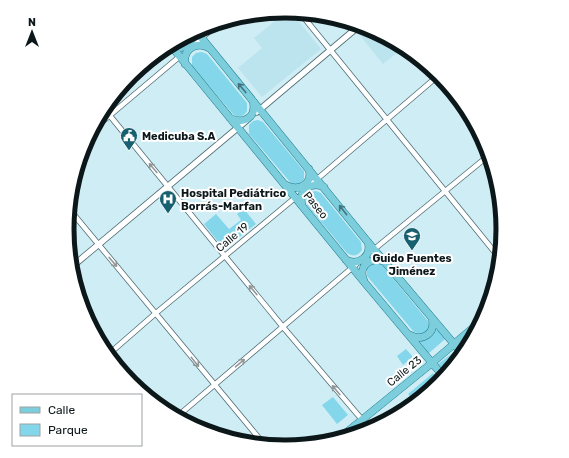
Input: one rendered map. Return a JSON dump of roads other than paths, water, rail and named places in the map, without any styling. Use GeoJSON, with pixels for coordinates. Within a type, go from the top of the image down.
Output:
{"type":"FeatureCollection","features":[{"type":"Feature","properties":{"kind":"main road","name":"Paseo"},"geometry":{"type":"LineString","coordinates":[[201,38],[309,168],[367,241],[458,349]]}},
{"type":"Feature","properties":{"kind":"main road"},"geometry":{"type":"LineString","coordinates":[[177,48],[188,46],[192,39]]}},
{"type":"Feature","properties":{"kind":"main road"},"geometry":{"type":"LineString","coordinates":[[185,64],[185,55],[190,48],[200,45],[209,48]]}},
{"type":"Feature","properties":{"kind":"main road","name":"Paseo"},"geometry":{"type":"LineString","coordinates":[[174,50],[440,372]]}},
{"type":"Feature","properties":{"kind":"main road"},"geometry":{"type":"LineString","coordinates":[[230,118],[240,122],[249,118],[254,110],[253,101]]}},
{"type":"Feature","properties":{"kind":"main road"},"geometry":{"type":"LineString","coordinates":[[286,185],[300,188],[310,177],[309,168]]}},
{"type":"Feature","properties":{"kind":"main road"},"geometry":{"type":"LineString","coordinates":[[302,205],[301,196],[307,188],[315,184],[324,187]]}},
{"type":"Feature","properties":{"kind":"main road"},"geometry":{"type":"LineString","coordinates":[[346,260],[355,262],[364,258],[369,250],[367,241]]}},
{"type":"Feature","properties":{"kind":"main road"},"geometry":{"type":"LineString","coordinates":[[365,283],[362,274],[367,263],[375,259],[384,261],[387,264]]}},
{"type":"Feature","properties":{"kind":"main road"},"geometry":{"type":"LineString","coordinates":[[410,335],[419,338],[428,335],[433,327],[432,317]]}},
{"type":"Feature","properties":{"kind":"main road","name":"Calle 23"},"geometry":{"type":"LineString","coordinates":[[350,430],[469,331]]}},
{"type":"Feature","properties":{"kind":"street"},"geometry":{"type":"LineString","coordinates":[[305,19],[494,253]]}},
{"type":"Feature","properties":{"kind":"street"},"geometry":{"type":"LineString","coordinates":[[76,263],[354,30]]}},
{"type":"Feature","properties":{"kind":"street"},"geometry":{"type":"LineString","coordinates":[[109,112],[207,33]]}},
{"type":"Feature","properties":{"kind":"street","name":"Calle 19"},"geometry":{"type":"LineString","coordinates":[[113,351],[434,80]]}},
{"type":"Feature","properties":{"kind":"street"},"geometry":{"type":"LineString","coordinates":[[108,113],[283,327],[365,424]]}},
{"type":"Feature","properties":{"kind":"street"},"geometry":{"type":"LineString","coordinates":[[182,413],[374,249],[484,160]]}},
{"type":"Feature","properties":{"kind":"street"},"geometry":{"type":"LineString","coordinates":[[74,215],[259,438]]}},
{"type":"Feature","properties":{"kind":"place","name":"Medicuba S.A"},"geometry":{"type":"Point","coordinates":[129,151]}},
{"type":"Feature","properties":{"kind":"place","name":"Hospital Pediátrico Borrás-Marfan"},"geometry":{"type":"Point","coordinates":[168,214]}},
{"type":"Feature","properties":{"kind":"place","name":"Guido Fuentes Jiménez"},"geometry":{"type":"Point","coordinates":[412,251]}}]}
